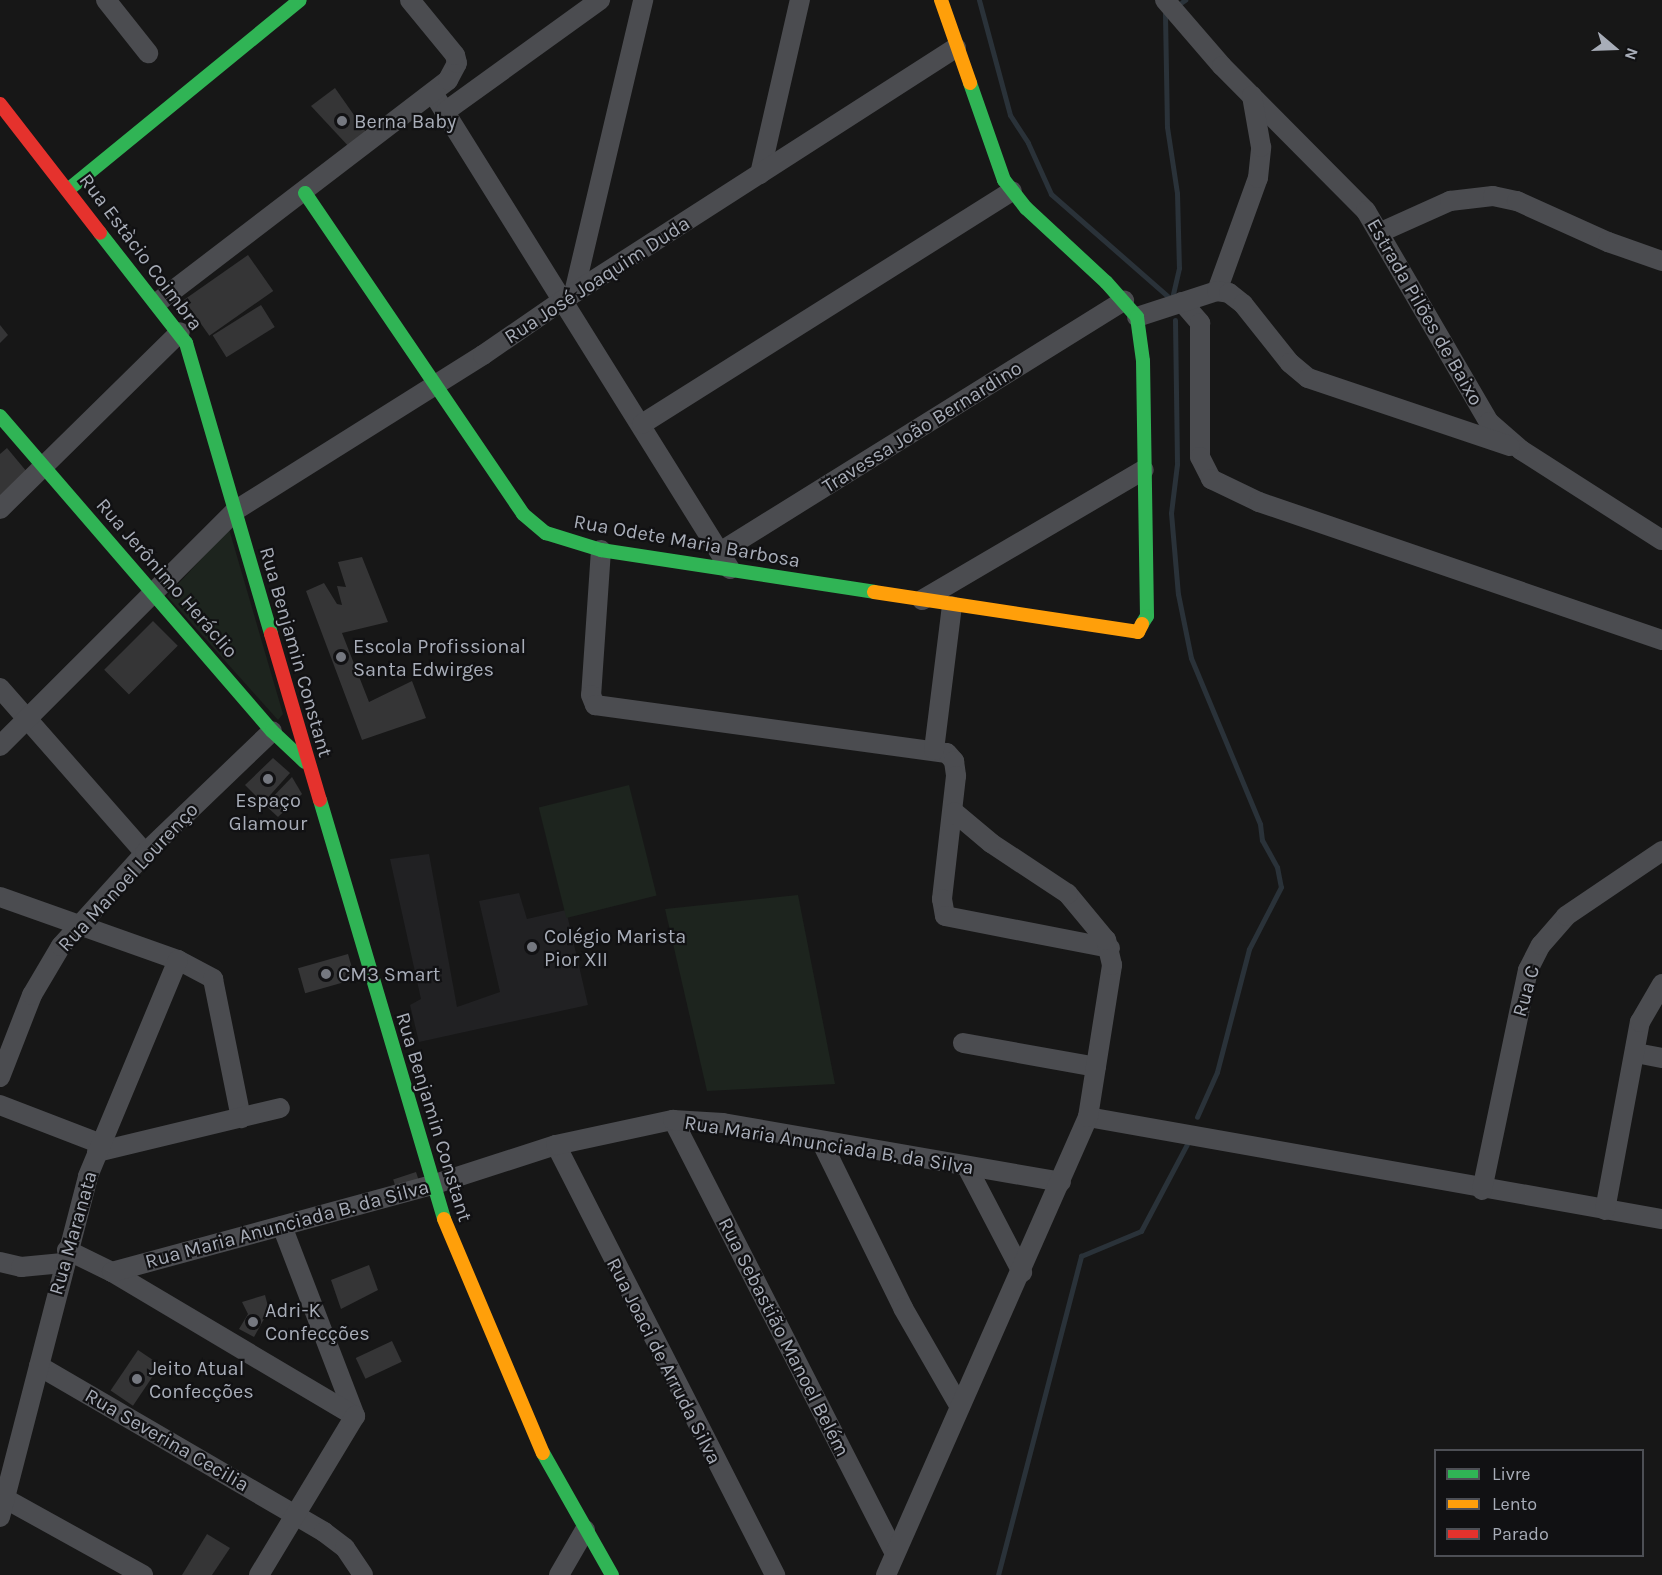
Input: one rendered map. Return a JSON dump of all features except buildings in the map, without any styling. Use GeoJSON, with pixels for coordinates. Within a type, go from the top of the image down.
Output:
{"type":"FeatureCollection","features":[{"type":"Feature","properties":{"kind":"street"},"geometry":{"type":"LineString","coordinates":[[106,0],[148,53]]}},
{"type":"Feature","properties":{"kind":"street"},"geometry":{"type":"LineString","coordinates":[[69,189],[300,0]]}},
{"type":"Feature","properties":{"kind":"street"},"geometry":{"type":"LineString","coordinates":[[158,302],[305,193],[448,80],[457,63],[410,0]]}},
{"type":"Feature","properties":{"kind":"street"},"geometry":{"type":"LineString","coordinates":[[446,111],[600,0]]}},
{"type":"Feature","properties":{"kind":"street"},"geometry":{"type":"LineString","coordinates":[[568,297],[643,0]]}},
{"type":"Feature","properties":{"kind":"street"},"geometry":{"type":"LineString","coordinates":[[760,174],[800,0]]}},
{"type":"Feature","properties":{"kind":"street"},"geometry":{"type":"LineString","coordinates":[[922,600],[1144,470],[1143,361],[1137,317],[1124,301],[1011,191],[1000,170],[941,0]]}},
{"type":"Feature","properties":{"kind":"street","name":"Estrada Pilões de Baixo"},"geometry":{"type":"LineString","coordinates":[[1165,0],[1252,96],[1350,192],[1381,232],[1489,422],[1521,450],[1662,540]]}},
{"type":"Feature","properties":{"kind":"street","name":"Rua José Joaquim Duda"},"geometry":{"type":"LineString","coordinates":[[0,746],[236,510],[956,48]]}},
{"type":"Feature","properties":{"kind":"street"},"geometry":{"type":"LineString","coordinates":[[433,93],[568,297],[725,561]]}},
{"type":"Feature","properties":{"kind":"street"},"geometry":{"type":"LineString","coordinates":[[1217,291],[1258,178],[1261,147],[1252,96]]}},
{"type":"Feature","properties":{"kind":"street","name":"Rua Estàcio Coimbra"},"geometry":{"type":"LineString","coordinates":[[0,104],[180,332],[197,373],[236,510]]}},
{"type":"Feature","properties":{"kind":"street"},"geometry":{"type":"LineString","coordinates":[[642,424],[1011,191]]}},
{"type":"Feature","properties":{"kind":"street","name":"Rua Odete Maria Barbosa"},"geometry":{"type":"LineString","coordinates":[[305,193],[437,383],[523,514],[546,533],[601,550],[725,561],[952,606],[1129,632],[1142,629],[1147,616],[1144,470]]}},
{"type":"Feature","properties":{"kind":"street"},"geometry":{"type":"LineString","coordinates":[[1381,232],[1450,201],[1493,196],[1517,201],[1608,242],[1662,261]]}},
{"type":"Feature","properties":{"kind":"street"},"geometry":{"type":"LineString","coordinates":[[1137,317],[1217,291],[1236,296],[1290,363],[1308,378],[1521,450]]}},
{"type":"Feature","properties":{"kind":"street","name":"Travessa João Bernardino"},"geometry":{"type":"LineString","coordinates":[[725,561],[1124,301]]}},
{"type":"Feature","properties":{"kind":"street"},"geometry":{"type":"LineString","coordinates":[[1182,302],[1200,323],[1200,457],[1211,479],[1259,502],[1662,640]]}},
{"type":"Feature","properties":{"kind":"street"},"geometry":{"type":"LineString","coordinates":[[0,509],[180,332]]}},
{"type":"Feature","properties":{"kind":"street","name":"Rua Jerônimo Heráclio"},"geometry":{"type":"LineString","coordinates":[[0,416],[272,731],[307,764]]}},
{"type":"Feature","properties":{"kind":"street","name":"Rua Benjamin Constant"},"geometry":{"type":"LineString","coordinates":[[236,510],[307,764],[432,1185],[497,1355],[532,1434],[612,1575]]}},
{"type":"Feature","properties":{"kind":"street"},"geometry":{"type":"LineString","coordinates":[[601,550],[591,695],[595,705],[947,753],[954,761],[954,812],[942,899],[949,920],[1110,948]]}},
{"type":"Feature","properties":{"kind":"street"},"geometry":{"type":"LineString","coordinates":[[934,750],[952,606]]}},
{"type":"Feature","properties":{"kind":"street"},"geometry":{"type":"LineString","coordinates":[[0,688],[145,853]]}},
{"type":"Feature","properties":{"kind":"street","name":"Rua Manoel Lourenço"},"geometry":{"type":"LineString","coordinates":[[0,1077],[33,995],[79,924],[145,853],[272,731]]}},
{"type":"Feature","properties":{"kind":"street"},"geometry":{"type":"LineString","coordinates":[[886,1575],[1022,1272],[1088,1118],[1112,965],[1110,948],[1068,894],[992,843],[954,812]]}},
{"type":"Feature","properties":{"kind":"street","name":"Rua C"},"geometry":{"type":"LineString","coordinates":[[1482,1190],[1528,970],[1541,945],[1566,916],[1662,850]]}},
{"type":"Feature","properties":{"kind":"street"},"geometry":{"type":"LineString","coordinates":[[0,897],[178,960],[207,974],[217,988],[241,1118]]}},
{"type":"Feature","properties":{"kind":"street","name":"Rua Maranata"},"geometry":{"type":"LineString","coordinates":[[2,1507],[8,1449],[39,1366],[65,1257],[99,1148],[178,960]]}},
{"type":"Feature","properties":{"kind":"street"},"geometry":{"type":"LineString","coordinates":[[1605,1210],[1640,1022],[1662,984]]}},
{"type":"Feature","properties":{"kind":"street"},"geometry":{"type":"LineString","coordinates":[[963,1043],[1096,1067]]}},
{"type":"Feature","properties":{"kind":"street"},"geometry":{"type":"LineString","coordinates":[[1636,1053],[1662,1058]]}},
{"type":"Feature","properties":{"kind":"street"},"geometry":{"type":"LineString","coordinates":[[0,1105],[99,1148],[280,1108]]}},
{"type":"Feature","properties":{"kind":"street"},"geometry":{"type":"LineString","coordinates":[[1088,1118],[1482,1190],[1662,1219]]}},
{"type":"Feature","properties":{"kind":"street","name":"Rua Maria Anunciada B. da Silva"},"geometry":{"type":"LineString","coordinates":[[112,1272],[432,1185],[556,1145],[673,1120],[704,1120],[1061,1182]]}},
{"type":"Feature","properties":{"kind":"street","name":"Rua Sebastião Manoel Belém"},"geometry":{"type":"LineString","coordinates":[[673,1120],[895,1554]]}},
{"type":"Feature","properties":{"kind":"street"},"geometry":{"type":"LineString","coordinates":[[821,1141],[903,1308],[960,1407]]}},
{"type":"Feature","properties":{"kind":"street","name":"Rua Joaci de Arruda Silva"},"geometry":{"type":"LineString","coordinates":[[556,1145],[775,1575]]}},
{"type":"Feature","properties":{"kind":"street"},"geometry":{"type":"LineString","coordinates":[[967,1167],[1022,1272]]}},
{"type":"Feature","properties":{"kind":"street"},"geometry":{"type":"LineString","coordinates":[[282,1226],[355,1416]]}},
{"type":"Feature","properties":{"kind":"street"},"geometry":{"type":"LineString","coordinates":[[0,1262],[21,1267],[65,1257],[112,1272],[355,1416]]}},
{"type":"Feature","properties":{"kind":"street","name":"Rua Severina Cecilia"},"geometry":{"type":"LineString","coordinates":[[39,1366],[296,1514],[345,1548],[363,1575]]}},
{"type":"Feature","properties":{"kind":"street"},"geometry":{"type":"LineString","coordinates":[[259,1575],[355,1416]]}},
{"type":"Feature","properties":{"kind":"street"},"geometry":{"type":"LineString","coordinates":[[2,1507],[143,1575]]}},
{"type":"Feature","properties":{"kind":"street"},"geometry":{"type":"LineString","coordinates":[[559,1575],[585,1530]]}},
{"type":"Feature","properties":{"kind":"shaded area"},"geometry":{"type":"Polygon","coordinates":[[[229,529],[283,714],[278,720],[167,596],[229,529]]]}},
{"type":"Feature","properties":{"kind":"shaded area"},"geometry":{"type":"Polygon","coordinates":[[[629,785],[657,896],[566,918],[539,807],[629,785]]]}},
{"type":"Feature","properties":{"kind":"shaded area","name":"Colégio Marista Pior XII"},"geometry":{"type":"Polygon","coordinates":[[[429,854],[457,1007],[500,992],[479,901],[519,893],[527,919],[566,910],[588,1005],[419,1042],[410,1005],[421,999],[390,859],[429,854]]]}},
{"type":"Feature","properties":{"kind":"shaded area"},"geometry":{"type":"Polygon","coordinates":[[[798,895],[835,1084],[707,1091],[665,909],[798,895]]]}},
{"type":"Feature","properties":{"kind":"waterway"},"geometry":{"type":"LineString","coordinates":[[979,0],[1010,115],[1028,143],[1051,194],[1172,300]]}},
{"type":"Feature","properties":{"kind":"waterway"},"geometry":{"type":"LineString","coordinates":[[1165,14],[1167,127],[1177,193],[1179,268],[1172,298]]}},
{"type":"Feature","properties":{"kind":"waterway"},"geometry":{"type":"LineString","coordinates":[[1175,320],[1177,464],[1171,513],[1178,594],[1191,658],[1260,824],[1262,840],[1277,867],[1281,887],[1249,949],[1217,1072],[1197,1117]]}},
{"type":"Feature","properties":{"kind":"waterway"},"geometry":{"type":"LineString","coordinates":[[998,1575],[1081,1256],[1141,1231],[1187,1144]]}},
{"type":"Feature","properties":{"kind":"traffic: fast"},"geometry":{"type":"LineString","coordinates":[[69,189],[300,0]]}},
{"type":"Feature","properties":{"kind":"traffic: fast"},"geometry":{"type":"LineString","coordinates":[[970,83],[1004,180],[1026,208],[1106,282],[1137,317],[1143,361],[1147,616],[1142,624]]}},
{"type":"Feature","properties":{"kind":"traffic: fast"},"geometry":{"type":"LineString","coordinates":[[305,193],[523,514],[546,533],[601,550],[874,592]]}},
{"type":"Feature","properties":{"kind":"traffic: fast"},"geometry":{"type":"LineString","coordinates":[[100,233],[186,343],[271,634]]}},
{"type":"Feature","properties":{"kind":"traffic: fast"},"geometry":{"type":"LineString","coordinates":[[0,416],[272,731],[305,762]]}},
{"type":"Feature","properties":{"kind":"traffic: fast"},"geometry":{"type":"LineString","coordinates":[[320,800],[444,1219]]}},
{"type":"Feature","properties":{"kind":"traffic: fast"},"geometry":{"type":"LineString","coordinates":[[543,1453],[612,1575]]}},
{"type":"Feature","properties":{"kind":"traffic: slow"},"geometry":{"type":"LineString","coordinates":[[941,0],[970,83]]}},
{"type":"Feature","properties":{"kind":"traffic: slow"},"geometry":{"type":"LineString","coordinates":[[874,592],[1138,632],[1142,624]]}},
{"type":"Feature","properties":{"kind":"traffic: slow"},"geometry":{"type":"LineString","coordinates":[[444,1219],[543,1453]]}},
{"type":"Feature","properties":{"kind":"traffic: jam"},"geometry":{"type":"LineString","coordinates":[[0,104],[100,233]]}},
{"type":"Feature","properties":{"kind":"traffic: jam"},"geometry":{"type":"LineString","coordinates":[[271,634],[320,800]]}},
{"type":"Feature","properties":{"kind":"place","name":"Berna Baby"},"geometry":{"type":"Point","coordinates":[342,121]}},
{"type":"Feature","properties":{"kind":"place","name":"Escola Profissional Santa Edwirges"},"geometry":{"type":"Point","coordinates":[341,657]}},
{"type":"Feature","properties":{"kind":"place","name":"Espaço Glamour"},"geometry":{"type":"Point","coordinates":[268,779]}},
{"type":"Feature","properties":{"kind":"place","name":"Colégio Marista Pior XII"},"geometry":{"type":"Point","coordinates":[532,947]}},
{"type":"Feature","properties":{"kind":"place","name":"CM3 Smart"},"geometry":{"type":"Point","coordinates":[326,974]}},
{"type":"Feature","properties":{"kind":"place","name":"Adri-K Confecções"},"geometry":{"type":"Point","coordinates":[253,1322]}},
{"type":"Feature","properties":{"kind":"place","name":"Jeito Atual Confecções"},"geometry":{"type":"Point","coordinates":[137,1379]}}]}
